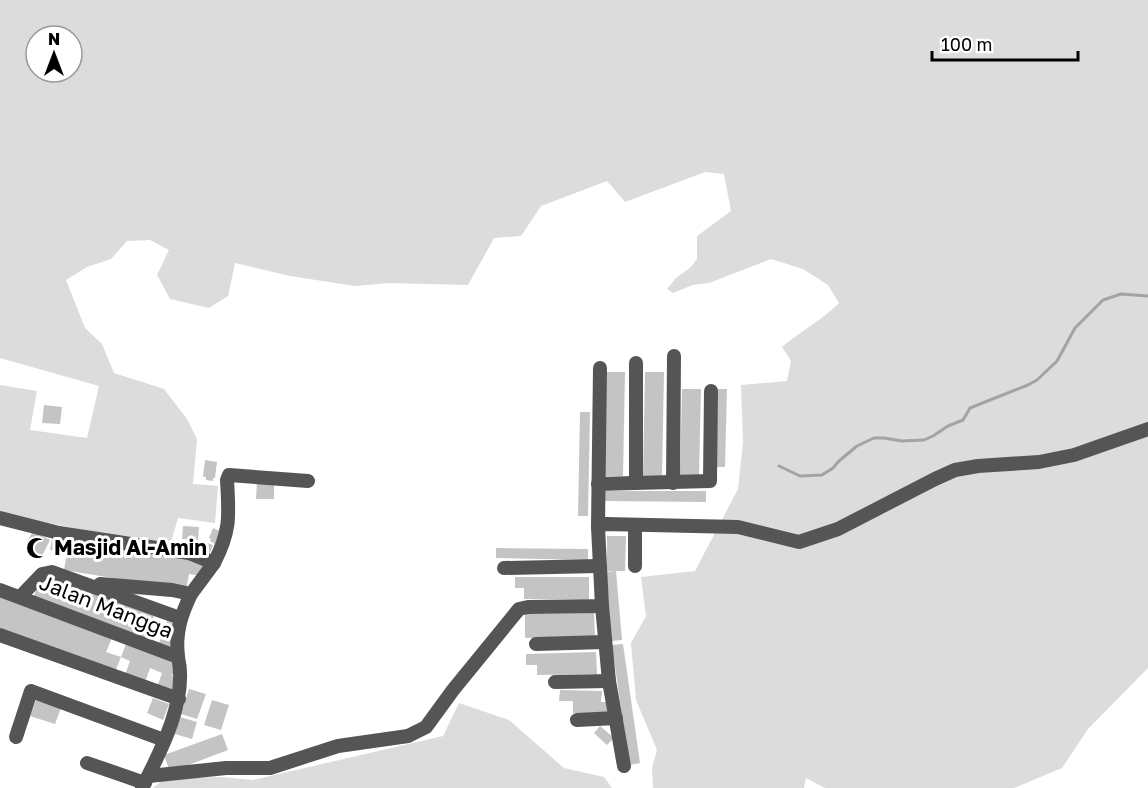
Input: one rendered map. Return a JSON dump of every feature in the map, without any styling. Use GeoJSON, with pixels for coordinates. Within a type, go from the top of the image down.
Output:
{"type":"FeatureCollection","features":[{"type":"Feature","properties":{"kind":"street"},"geometry":{"type":"LineString","coordinates":[[673,483],[674,356]]}},
{"type":"Feature","properties":{"kind":"street"},"geometry":{"type":"LineString","coordinates":[[636,363],[636,483]]}},
{"type":"Feature","properties":{"kind":"street"},"geometry":{"type":"LineString","coordinates":[[600,368],[598,566],[609,681],[624,766]]}},
{"type":"Feature","properties":{"kind":"street"},"geometry":{"type":"LineString","coordinates":[[598,484],[710,481],[711,391]]}},
{"type":"Feature","properties":{"kind":"street"},"geometry":{"type":"LineString","coordinates":[[598,527],[605,524],[738,527],[799,542],[838,529],[955,470],[978,466],[1039,462],[1074,455],[1148,429]]}},
{"type":"Feature","properties":{"kind":"street"},"geometry":{"type":"LineString","coordinates":[[191,594],[214,563],[225,539],[229,525],[227,480],[229,475],[308,481]]}},
{"type":"Feature","properties":{"kind":"street"},"geometry":{"type":"LineString","coordinates":[[0,518],[59,533],[189,553],[214,563]]}},
{"type":"Feature","properties":{"kind":"street"},"geometry":{"type":"LineString","coordinates":[[635,525],[635,566]]}},
{"type":"Feature","properties":{"kind":"street"},"geometry":{"type":"LineString","coordinates":[[504,568],[598,566]]}},
{"type":"Feature","properties":{"kind":"street","name":"Jalan Mangga"},"geometry":{"type":"LineString","coordinates":[[20,597],[38,577],[47,572],[180,618]]}},
{"type":"Feature","properties":{"kind":"street","name":"Jalan Mangga"},"geometry":{"type":"LineString","coordinates":[[83,583],[171,590],[191,594],[180,618],[177,645],[181,675],[179,699],[145,782]]}},
{"type":"Feature","properties":{"kind":"street","name":"Jalan Mangga"},"geometry":{"type":"LineString","coordinates":[[0,590],[178,657]]}},
{"type":"Feature","properties":{"kind":"street"},"geometry":{"type":"LineString","coordinates":[[87,763],[145,782],[226,768],[270,768],[338,746],[408,736],[426,727],[519,609],[602,606]]}},
{"type":"Feature","properties":{"kind":"street"},"geometry":{"type":"LineString","coordinates":[[0,635],[179,699]]}},
{"type":"Feature","properties":{"kind":"street"},"geometry":{"type":"LineString","coordinates":[[536,644],[605,642]]}},
{"type":"Feature","properties":{"kind":"street"},"geometry":{"type":"LineString","coordinates":[[555,682],[609,681]]}},
{"type":"Feature","properties":{"kind":"street"},"geometry":{"type":"LineString","coordinates":[[16,737],[31,691],[164,740]]}},
{"type":"Feature","properties":{"kind":"street"},"geometry":{"type":"LineString","coordinates":[[577,720],[615,718]]}},
{"type":"Feature","properties":{"kind":"shaded area"},"geometry":{"type":"Polygon","coordinates":[[[0,0],[1148,0],[1148,668],[1088,729],[1062,768],[1014,788],[825,788],[806,778],[804,788],[653,788],[652,768],[657,750],[636,700],[631,643],[646,616],[641,577],[695,571],[738,489],[743,442],[741,385],[787,381],[791,361],[782,347],[839,303],[828,285],[803,269],[771,259],[709,283],[693,285],[673,293],[667,289],[697,259],[697,236],[731,211],[724,174],[705,172],[625,202],[607,181],[541,206],[521,236],[494,238],[468,285],[389,283],[355,286],[290,276],[235,263],[228,296],[209,308],[170,299],[157,275],[169,250],[150,240],[127,241],[111,259],[87,267],[66,280],[85,328],[102,344],[114,373],[164,389],[187,419],[197,439],[193,484],[218,486],[215,523],[178,518],[170,546],[0,514],[0,385],[37,391],[30,430],[87,438],[99,386],[0,358],[0,0]]]}},
{"type":"Feature","properties":{"kind":"shaded area"},"geometry":{"type":"Polygon","coordinates":[[[459,703],[509,720],[564,768],[604,777],[612,788],[153,788],[163,780],[185,778],[221,777],[253,780],[443,736],[459,703]]]}},
{"type":"Feature","properties":{"kind":"building"},"geometry":{"type":"Polygon","coordinates":[[[606,372],[625,372],[623,476],[604,476],[606,372]]]}},
{"type":"Feature","properties":{"kind":"building"},"geometry":{"type":"Polygon","coordinates":[[[645,372],[664,372],[662,476],[643,476],[645,372]]]}},
{"type":"Feature","properties":{"kind":"building"},"geometry":{"type":"Polygon","coordinates":[[[682,389],[701,389],[699,476],[680,476],[682,389]]]}},
{"type":"Feature","properties":{"kind":"building"},"geometry":{"type":"Polygon","coordinates":[[[717,389],[727,389],[725,467],[716,467],[717,389]]]}},
{"type":"Feature","properties":{"kind":"building"},"geometry":{"type":"Polygon","coordinates":[[[44,405],[62,407],[60,424],[42,423],[44,405]]]}},
{"type":"Feature","properties":{"kind":"building"},"geometry":{"type":"Polygon","coordinates":[[[580,412],[590,412],[588,516],[578,516],[580,412]]]}},
{"type":"Feature","properties":{"kind":"building"},"geometry":{"type":"Polygon","coordinates":[[[205,460],[217,462],[213,481],[203,477],[205,460]]]}},
{"type":"Feature","properties":{"kind":"building"},"geometry":{"type":"Polygon","coordinates":[[[257,480],[274,481],[274,499],[256,499],[257,480]]]}},
{"type":"Feature","properties":{"kind":"building"},"geometry":{"type":"Polygon","coordinates":[[[603,491],[706,491],[706,502],[603,501],[603,491]]]}},
{"type":"Feature","properties":{"kind":"building"},"geometry":{"type":"Polygon","coordinates":[[[183,526],[199,527],[198,540],[193,540],[193,544],[186,544],[186,539],[182,539],[183,526]]]}},
{"type":"Feature","properties":{"kind":"building"},"geometry":{"type":"Polygon","coordinates":[[[213,528],[220,531],[215,544],[209,538],[213,528]]]}},
{"type":"Feature","properties":{"kind":"building","name":"Masjid Al-Amin"},"geometry":{"type":"Polygon","coordinates":[[[33,531],[50,540],[41,558],[27,551],[31,544],[27,542],[33,531]]]}},
{"type":"Feature","properties":{"kind":"building"},"geometry":{"type":"Polygon","coordinates":[[[53,533],[204,562],[201,576],[189,574],[186,590],[64,570],[67,553],[50,550],[53,533]]]}},
{"type":"Feature","properties":{"kind":"building"},"geometry":{"type":"Polygon","coordinates":[[[607,536],[626,536],[625,571],[607,571],[607,536]]]}},
{"type":"Feature","properties":{"kind":"building"},"geometry":{"type":"Polygon","coordinates":[[[205,542],[213,545],[209,555],[201,552],[205,542]]]}},
{"type":"Feature","properties":{"kind":"building"},"geometry":{"type":"Polygon","coordinates":[[[496,548],[588,549],[588,560],[496,558],[496,548]]]}},
{"type":"Feature","properties":{"kind":"building"},"geometry":{"type":"Polygon","coordinates":[[[616,571],[622,640],[612,641],[605,572],[616,571]]]}},
{"type":"Feature","properties":{"kind":"building"},"geometry":{"type":"Polygon","coordinates":[[[515,577],[589,577],[589,599],[524,599],[524,588],[515,588],[515,577]]]}},
{"type":"Feature","properties":{"kind":"building"},"geometry":{"type":"Polygon","coordinates":[[[50,578],[154,616],[146,638],[34,597],[37,586],[45,589],[50,578]]]}},
{"type":"Feature","properties":{"kind":"building"},"geometry":{"type":"Polygon","coordinates":[[[0,597],[112,638],[106,652],[121,657],[115,672],[0,629],[0,597]]]}},
{"type":"Feature","properties":{"kind":"building"},"geometry":{"type":"Polygon","coordinates":[[[594,613],[595,637],[525,638],[525,614],[594,613]]]}},
{"type":"Feature","properties":{"kind":"building"},"geometry":{"type":"Polygon","coordinates":[[[167,621],[174,624],[170,635],[177,638],[173,648],[159,643],[167,621]]]}},
{"type":"Feature","properties":{"kind":"building"},"geometry":{"type":"Polygon","coordinates":[[[126,644],[177,662],[172,676],[180,679],[174,694],[157,687],[162,673],[150,668],[145,683],[125,675],[130,661],[121,657],[126,644]]]}},
{"type":"Feature","properties":{"kind":"building"},"geometry":{"type":"Polygon","coordinates":[[[623,644],[640,763],[629,765],[612,645],[623,644]]]}},
{"type":"Feature","properties":{"kind":"building"},"geometry":{"type":"Polygon","coordinates":[[[596,652],[597,674],[537,675],[537,665],[526,665],[526,654],[596,652]]]}},
{"type":"Feature","properties":{"kind":"building"},"geometry":{"type":"Polygon","coordinates":[[[189,689],[206,694],[197,719],[181,714],[189,689]]]}},
{"type":"Feature","properties":{"kind":"building"},"geometry":{"type":"Polygon","coordinates":[[[560,690],[602,691],[601,702],[607,702],[607,713],[573,713],[573,701],[559,701],[560,690]]]}},
{"type":"Feature","properties":{"kind":"building"},"geometry":{"type":"Polygon","coordinates":[[[153,698],[169,704],[163,720],[147,713],[153,698]]]}},
{"type":"Feature","properties":{"kind":"building"},"geometry":{"type":"Polygon","coordinates":[[[36,700],[61,708],[55,724],[30,716],[36,700]]]}},
{"type":"Feature","properties":{"kind":"building"},"geometry":{"type":"Polygon","coordinates":[[[212,700],[229,705],[221,730],[204,725],[212,700]]]}},
{"type":"Feature","properties":{"kind":"building"},"geometry":{"type":"Polygon","coordinates":[[[180,717],[197,722],[192,739],[175,734],[180,717]]]}},
{"type":"Feature","properties":{"kind":"building"},"geometry":{"type":"Polygon","coordinates":[[[600,726],[614,738],[607,745],[594,733],[600,726]]]}},
{"type":"Feature","properties":{"kind":"building"},"geometry":{"type":"Polygon","coordinates":[[[222,734],[228,750],[170,772],[164,755],[222,734]]]}},
{"type":"Feature","properties":{"kind":"waterway"},"geometry":{"type":"LineString","coordinates":[[779,466],[800,476],[822,475],[857,446],[874,438],[902,441],[924,440],[933,436],[963,420],[970,408],[1037,380],[1057,361],[1075,328],[1103,300],[1121,294],[1148,296]]}},
{"type":"Feature","properties":{"kind":"place","name":"Masjid Al-Amin"},"geometry":{"type":"Point","coordinates":[37,548]}}]}
